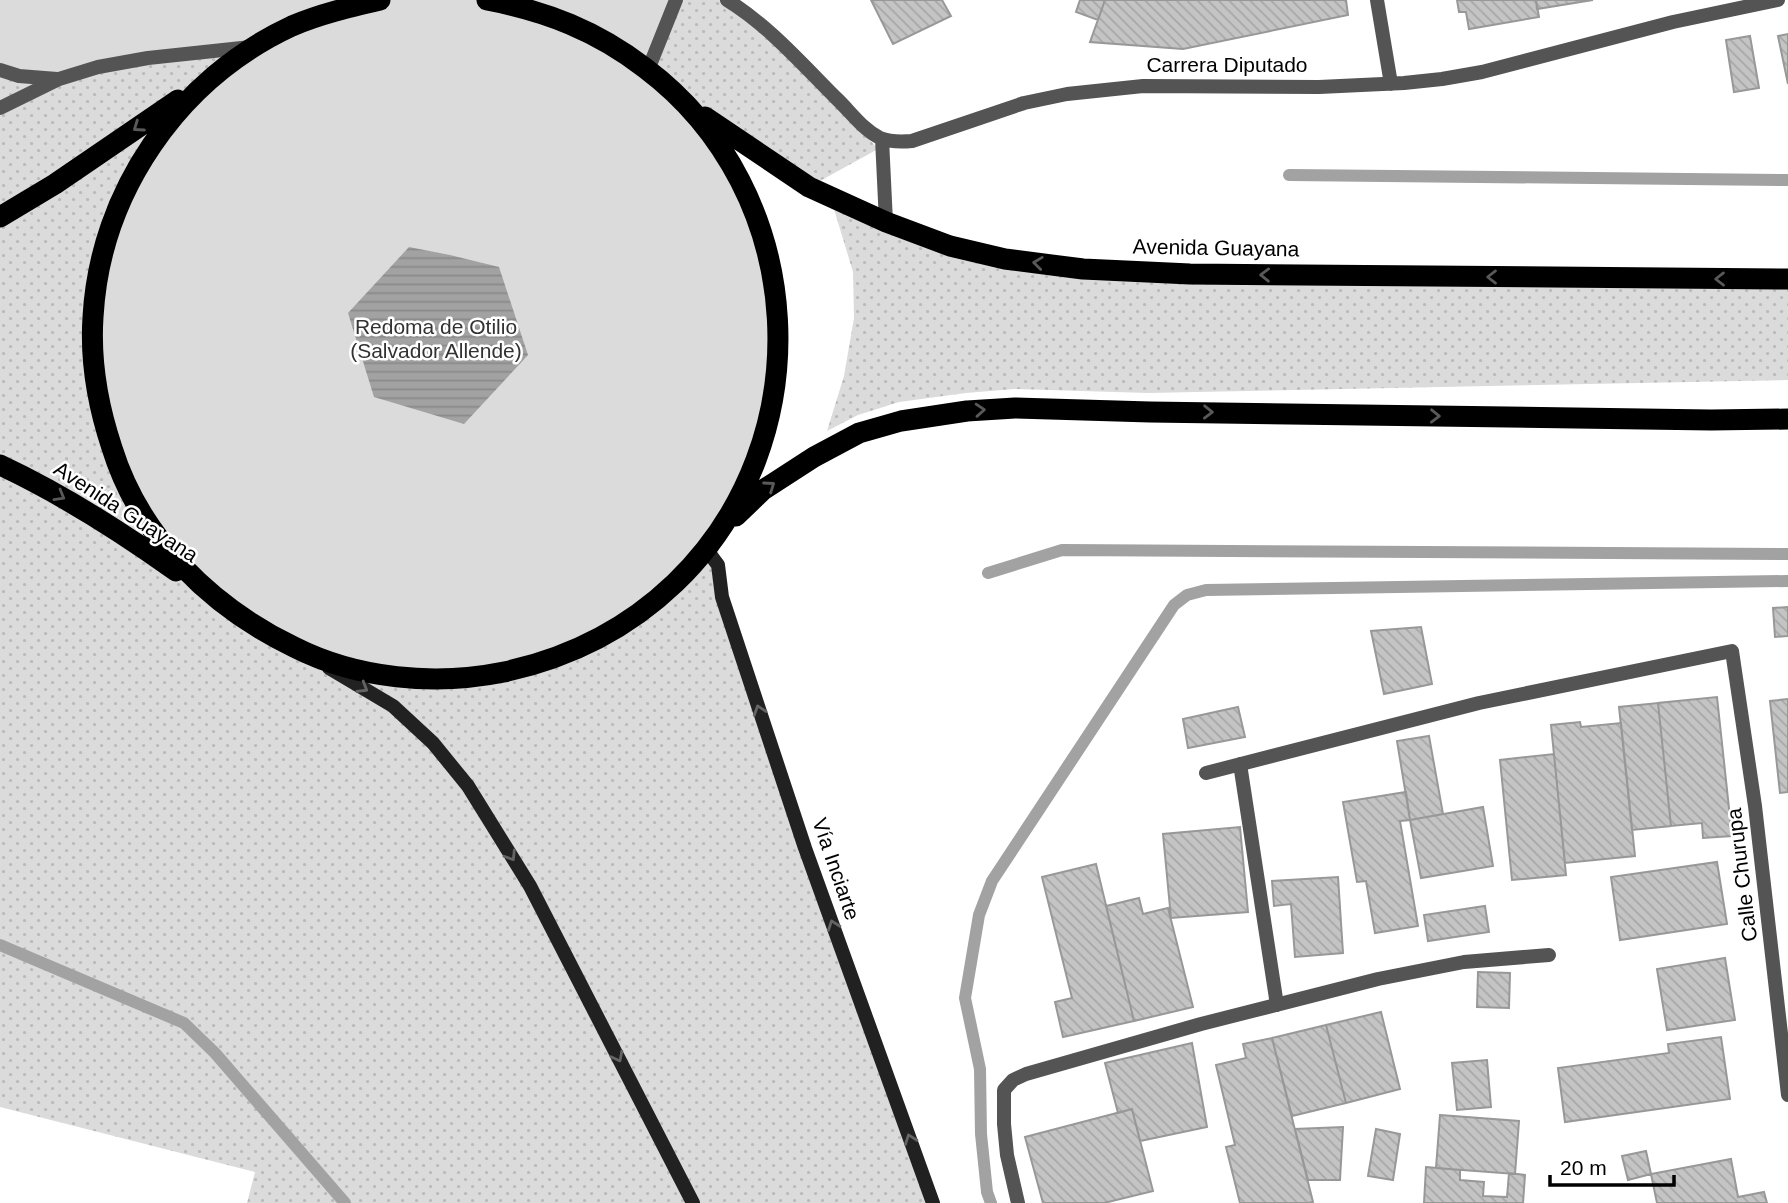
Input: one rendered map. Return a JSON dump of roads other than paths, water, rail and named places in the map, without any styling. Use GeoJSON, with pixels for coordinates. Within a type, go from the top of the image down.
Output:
{"type":"FeatureCollection","features":[{"type":"Feature","properties":{"kind":"highway"},"geometry":{"type":"LineString","coordinates":[[0,217],[55,184],[252,47],[294,25],[338,10],[380,0]]}},
{"type":"Feature","properties":{"kind":"highway"},"geometry":{"type":"LineString","coordinates":[[215,75],[166,125],[128,184],[110,227],[99,272],[93,318],[94,365],[100,411],[114,456],[133,498],[159,538],[189,574],[223,605],[262,632],[304,653],[349,667],[395,676],[441,680],[534,666],[578,649],[619,627],[657,600],[691,568],[719,531],[743,491],[761,448],[774,403],[779,357],[778,310],[771,264],[757,219],[738,177],[713,137],[683,101],[648,69],[610,44],[567,22],[523,7],[486,0]]}},
{"type":"Feature","properties":{"kind":"highway","name":"Avenida Guayana"},"geometry":{"type":"LineString","coordinates":[[683,101],[809,187],[886,222],[950,246],[1005,259],[1083,269],[1190,274],[1788,279]]}},
{"type":"Feature","properties":{"kind":"highway"},"geometry":{"type":"LineString","coordinates":[[719,531],[763,491],[814,457],[859,433],[901,421],[967,411],[1015,408],[1788,419]]}},
{"type":"Feature","properties":{"kind":"highway","name":"Avenida Guayana"},"geometry":{"type":"LineString","coordinates":[[0,464],[99,519],[223,605]]}},
{"type":"Feature","properties":{"kind":"street"},"geometry":{"type":"LineString","coordinates":[[648,69],[676,0]]}},
{"type":"Feature","properties":{"kind":"street"},"geometry":{"type":"LineString","coordinates":[[727,0],[788,49],[862,125],[882,139],[886,222]]}},
{"type":"Feature","properties":{"kind":"street"},"geometry":{"type":"LineString","coordinates":[[1377,0],[1391,84]]}},
{"type":"Feature","properties":{"kind":"street","name":"Carrera Diputado"},"geometry":{"type":"LineString","coordinates":[[882,139],[912,141],[1024,103],[1092,91],[1143,86],[1391,84],[1442,79],[1482,72],[1673,22],[1778,0]]}},
{"type":"Feature","properties":{"kind":"street"},"geometry":{"type":"LineString","coordinates":[[0,108],[59,79],[98,67],[148,58],[252,47]]}},
{"type":"Feature","properties":{"kind":"street"},"geometry":{"type":"LineString","coordinates":[[0,70],[19,76],[59,79]]}},
{"type":"Feature","properties":{"kind":"street","name":"Vía Inciarte"},"geometry":{"type":"LineString","coordinates":[[706,549],[718,565],[722,597],[801,835],[933,1203]]}},
{"type":"Feature","properties":{"kind":"street","name":"Calle Churupa"},"geometry":{"type":"LineString","coordinates":[[1240,764],[1479,703],[1732,651],[1755,806],[1788,1095]]}},
{"type":"Feature","properties":{"kind":"street"},"geometry":{"type":"LineString","coordinates":[[304,653],[393,706],[433,743],[468,786],[530,886],[693,1203]]}},
{"type":"Feature","properties":{"kind":"street"},"geometry":{"type":"LineString","coordinates":[[1206,773],[1240,764],[1277,1004]]}},
{"type":"Feature","properties":{"kind":"street"},"geometry":{"type":"LineString","coordinates":[[1018,1203],[1007,1155],[1004,1124],[1004,1090],[1013,1080],[1202,1024],[1378,979],[1464,962],[1549,954]]}},
{"type":"Feature","properties":{"kind":"waterway"},"geometry":{"type":"LineString","coordinates":[[1289,175],[1788,180]]}},
{"type":"Feature","properties":{"kind":"waterway"},"geometry":{"type":"LineString","coordinates":[[988,573],[1062,550],[1788,554]]}},
{"type":"Feature","properties":{"kind":"waterway"},"geometry":{"type":"LineString","coordinates":[[991,1203],[987,1192],[981,1134],[980,1069],[965,998],[979,915],[992,881],[1174,605],[1187,595],[1206,590],[1788,581]]}},
{"type":"Feature","properties":{"kind":"waterway"},"geometry":{"type":"LineString","coordinates":[[0,945],[184,1023],[215,1053],[345,1203]]}},
{"type":"Feature","properties":{"kind":"park label","name":"Redoma de Otilio (Salvador Allende)"},"geometry":{"type":"Point","coordinates":[436,339]}}]}
